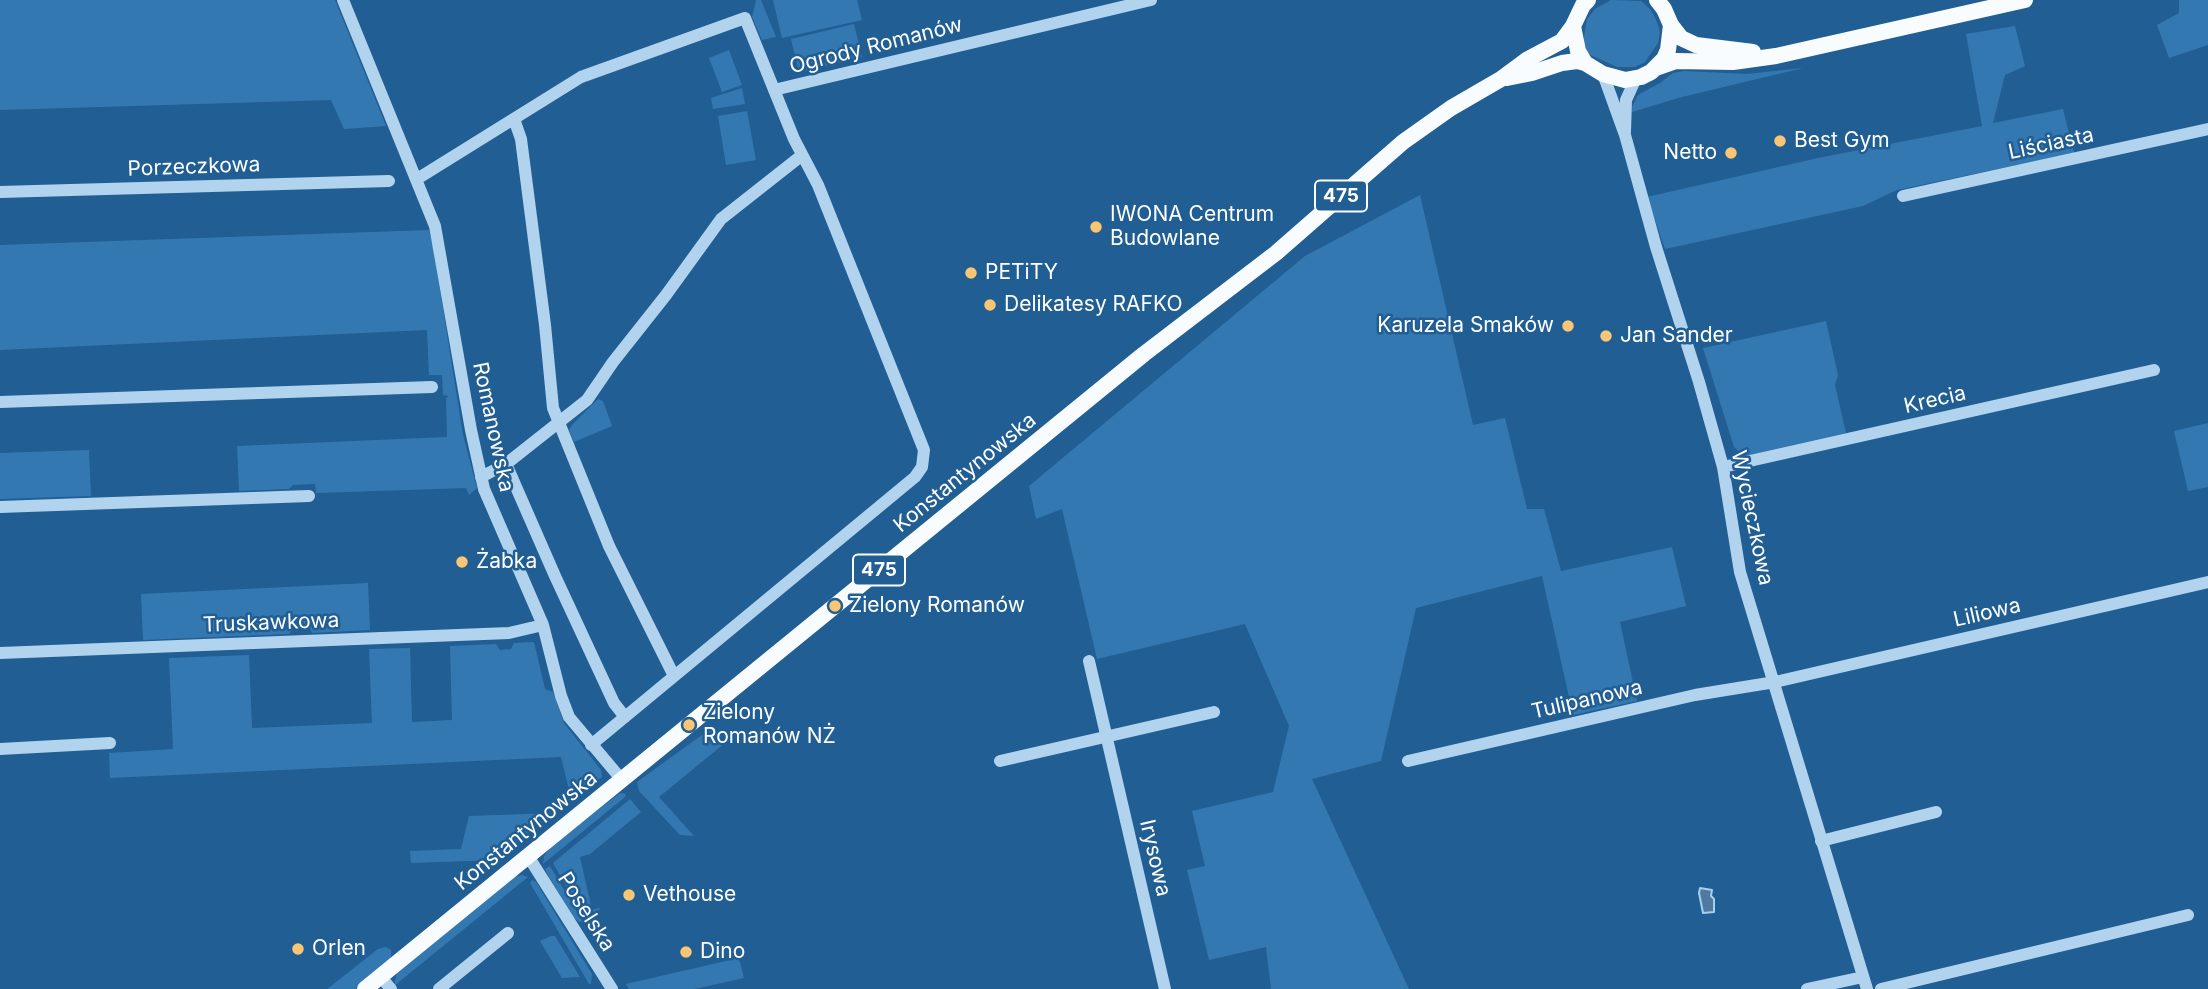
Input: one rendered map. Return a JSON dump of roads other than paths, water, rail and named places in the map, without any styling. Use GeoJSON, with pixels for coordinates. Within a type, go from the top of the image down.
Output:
{"type":"FeatureCollection","features":[{"type":"Feature","properties":{"kind":"main road","name":"475"},"geometry":{"type":"LineString","coordinates":[[1573,26],[1588,0]]}},
{"type":"Feature","properties":{"kind":"main road"},"geometry":{"type":"LineString","coordinates":[[1658,0],[1671,25],[1681,37],[1696,45],[1776,56]]}},
{"type":"Feature","properties":{"kind":"main road"},"geometry":{"type":"LineString","coordinates":[[1573,26],[1578,51],[1585,63],[1603,74],[1625,80],[1676,61],[1733,62],[1776,56],[2025,0]]}},
{"type":"Feature","properties":{"kind":"main road"},"geometry":{"type":"LineString","coordinates":[[1656,68],[1668,50],[1671,25]]}},
{"type":"Feature","properties":{"kind":"main road","name":"Konstantynowska"},"geometry":{"type":"LineString","coordinates":[[365,989],[386,983],[528,856],[1144,354],[1276,253],[1404,142],[1451,108],[1501,79],[1528,59],[1562,41],[1573,26]]}},
{"type":"Feature","properties":{"kind":"main road","name":"Konstantynowska"},"geometry":{"type":"LineString","coordinates":[[1501,79],[1562,63],[1585,63]]}},
{"type":"Feature","properties":{"kind":"street","name":"Romanowska"},"geometry":{"type":"LineString","coordinates":[[343,0],[432,216],[481,477],[489,502],[543,625],[569,717],[622,780]]}},
{"type":"Feature","properties":{"kind":"street","name":"Ogrody Romanów"},"geometry":{"type":"LineString","coordinates":[[774,90],[1151,0]]}},
{"type":"Feature","properties":{"kind":"street"},"geometry":{"type":"LineString","coordinates":[[417,179],[581,77],[745,18],[801,156],[818,185],[925,450],[915,477],[591,745]]}},
{"type":"Feature","properties":{"kind":"street","name":"Wycieczkowa"},"geometry":{"type":"LineString","coordinates":[[1603,74],[1625,135],[1723,467],[1740,572],[1865,983]]}},
{"type":"Feature","properties":{"kind":"street","name":"Wycieczkowa"},"geometry":{"type":"LineString","coordinates":[[1625,135],[1626,100],[1636,78]]}},
{"type":"Feature","properties":{"kind":"street"},"geometry":{"type":"LineString","coordinates":[[514,119],[521,139],[553,408],[609,546],[674,676]]}},
{"type":"Feature","properties":{"kind":"street","name":"Liściasta"},"geometry":{"type":"LineString","coordinates":[[1903,196],[2208,129]]}},
{"type":"Feature","properties":{"kind":"street"},"geometry":{"type":"LineString","coordinates":[[481,477],[506,464],[587,400],[722,219],[801,156]]}},
{"type":"Feature","properties":{"kind":"street","name":"Porzeczkowa"},"geometry":{"type":"LineString","coordinates":[[0,192],[389,181]]}},
{"type":"Feature","properties":{"kind":"street","name":"Krecia"},"geometry":{"type":"LineString","coordinates":[[1723,467],[2154,370]]}},
{"type":"Feature","properties":{"kind":"street"},"geometry":{"type":"LineString","coordinates":[[0,402],[432,387]]}},
{"type":"Feature","properties":{"kind":"street"},"geometry":{"type":"LineString","coordinates":[[506,464],[614,703],[625,717]]}},
{"type":"Feature","properties":{"kind":"street"},"geometry":{"type":"LineString","coordinates":[[0,507],[309,496]]}},
{"type":"Feature","properties":{"kind":"street","name":"Liliowa"},"geometry":{"type":"LineString","coordinates":[[1775,682],[2208,582]]}},
{"type":"Feature","properties":{"kind":"street","name":"Truskawkowa"},"geometry":{"type":"LineString","coordinates":[[0,653],[509,633],[543,625]]}},
{"type":"Feature","properties":{"kind":"street","name":"Irysowa"},"geometry":{"type":"LineString","coordinates":[[1090,661],[1165,989]]}},
{"type":"Feature","properties":{"kind":"street","name":"Tulipanowa"},"geometry":{"type":"LineString","coordinates":[[1408,761],[1695,695],[1775,682]]}},
{"type":"Feature","properties":{"kind":"street"},"geometry":{"type":"LineString","coordinates":[[1000,761],[1214,712]]}},
{"type":"Feature","properties":{"kind":"street"},"geometry":{"type":"LineString","coordinates":[[0,748],[110,743]]}},
{"type":"Feature","properties":{"kind":"street"},"geometry":{"type":"LineString","coordinates":[[1821,841],[1936,812]]}},
{"type":"Feature","properties":{"kind":"street","name":"Poselska"},"geometry":{"type":"LineString","coordinates":[[528,856],[611,989]]}},
{"type":"Feature","properties":{"kind":"street"},"geometry":{"type":"LineString","coordinates":[[1881,989],[2188,915]]}},
{"type":"Feature","properties":{"kind":"street"},"geometry":{"type":"LineString","coordinates":[[439,989],[508,933]]}},
{"type":"Feature","properties":{"kind":"street"},"geometry":{"type":"LineString","coordinates":[[1807,989],[1865,983]]}},
{"type":"Feature","properties":{"kind":"place","name":"Best Gym"},"geometry":{"type":"Point","coordinates":[1780,141]}},
{"type":"Feature","properties":{"kind":"place","name":"Netto"},"geometry":{"type":"Point","coordinates":[1731,153]}},
{"type":"Feature","properties":{"kind":"place","name":"IWONA Centrum Budowlane"},"geometry":{"type":"Point","coordinates":[1096,227]}},
{"type":"Feature","properties":{"kind":"place","name":"PETiTY"},"geometry":{"type":"Point","coordinates":[971,273]}},
{"type":"Feature","properties":{"kind":"place","name":"Delikatesy RAFKO"},"geometry":{"type":"Point","coordinates":[990,305]}},
{"type":"Feature","properties":{"kind":"place","name":"Karuzela Smaków"},"geometry":{"type":"Point","coordinates":[1568,326]}},
{"type":"Feature","properties":{"kind":"place","name":"Jan Sander"},"geometry":{"type":"Point","coordinates":[1606,336]}},
{"type":"Feature","properties":{"kind":"place","name":"Żabka"},"geometry":{"type":"Point","coordinates":[462,562]}},
{"type":"Feature","properties":{"kind":"place","name":"Zielony Romanów"},"geometry":{"type":"Point","coordinates":[835,606]}},
{"type":"Feature","properties":{"kind":"place","name":"Zielony Romanów NŻ"},"geometry":{"type":"Point","coordinates":[689,725]}},
{"type":"Feature","properties":{"kind":"place","name":"Vethouse"},"geometry":{"type":"Point","coordinates":[629,895]}},
{"type":"Feature","properties":{"kind":"place","name":"Orlen"},"geometry":{"type":"Point","coordinates":[298,949]}},
{"type":"Feature","properties":{"kind":"place","name":"Dino"},"geometry":{"type":"Point","coordinates":[686,952]}}]}
